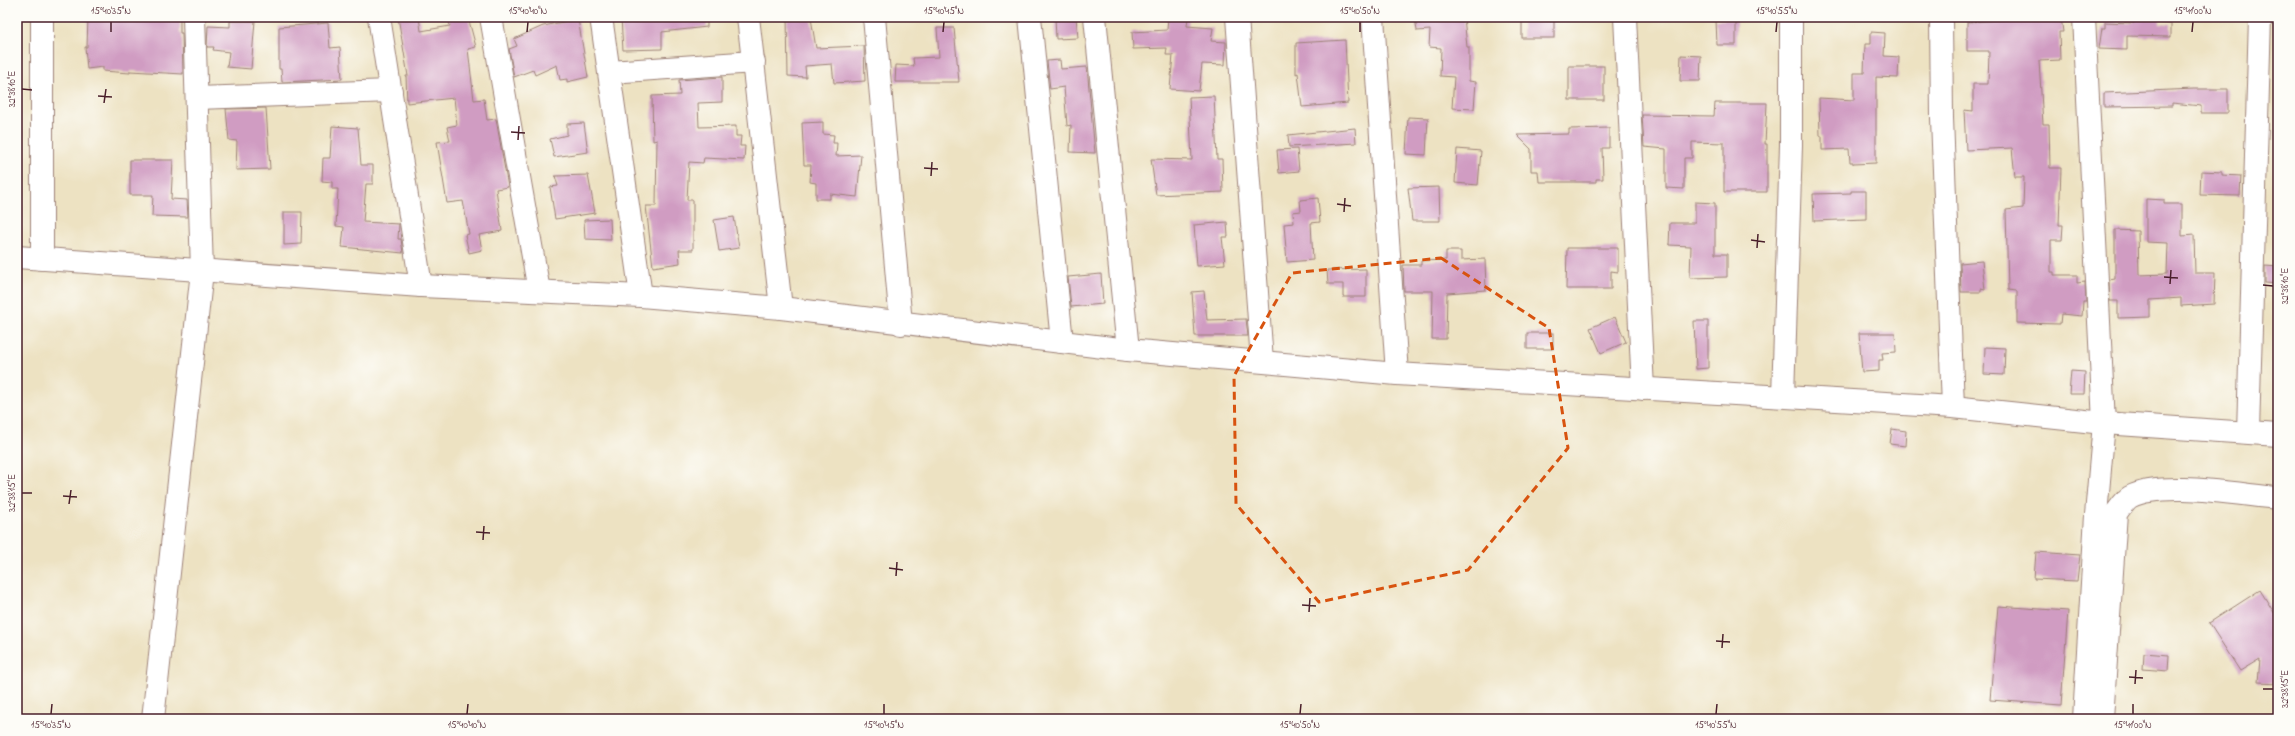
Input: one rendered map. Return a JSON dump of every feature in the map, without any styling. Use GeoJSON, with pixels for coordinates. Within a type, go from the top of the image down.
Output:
{"type":"FeatureCollection","features":[{"type":"Feature","properties":{"kind":"street"},"geometry":{"type":"LineString","coordinates":[[42,17],[42,259]]}},
{"type":"Feature","properties":{"kind":"street"},"geometry":{"type":"LineString","coordinates":[[153,719],[202,271],[198,98],[194,17]]}},
{"type":"Feature","properties":{"kind":"street"},"geometry":{"type":"LineString","coordinates":[[379,17],[420,286]]}},
{"type":"Feature","properties":{"kind":"street"},"geometry":{"type":"LineString","coordinates":[[491,17],[539,291]]}},
{"type":"Feature","properties":{"kind":"street"},"geometry":{"type":"LineString","coordinates":[[601,17],[641,296]]}},
{"type":"Feature","properties":{"kind":"street"},"geometry":{"type":"LineString","coordinates":[[748,17],[781,308]]}},
{"type":"Feature","properties":{"kind":"street"},"geometry":{"type":"LineString","coordinates":[[874,17],[901,324]]}},
{"type":"Feature","properties":{"kind":"street"},"geometry":{"type":"LineString","coordinates":[[1030,17],[1062,342]]}},
{"type":"Feature","properties":{"kind":"street"},"geometry":{"type":"LineString","coordinates":[[1095,17],[1128,350]]}},
{"type":"Feature","properties":{"kind":"street"},"geometry":{"type":"LineString","coordinates":[[1237,17],[1262,361]]}},
{"type":"Feature","properties":{"kind":"street"},"geometry":{"type":"LineString","coordinates":[[1373,17],[1397,374]]}},
{"type":"Feature","properties":{"kind":"street"},"geometry":{"type":"LineString","coordinates":[[1625,17],[1643,389]]}},
{"type":"Feature","properties":{"kind":"street"},"geometry":{"type":"LineString","coordinates":[[1783,396],[1791,145],[1791,17]]}},
{"type":"Feature","properties":{"kind":"street"},"geometry":{"type":"LineString","coordinates":[[1941,17],[1942,118],[1953,407]]}},
{"type":"Feature","properties":{"kind":"street"},"geometry":{"type":"LineString","coordinates":[[2084,17],[2104,423],[2096,515],[2084,719]]}},
{"type":"Feature","properties":{"kind":"street"},"geometry":{"type":"LineString","coordinates":[[2248,432],[2266,28]]}},
{"type":"Feature","properties":{"kind":"street"},"geometry":{"type":"LineString","coordinates":[[610,72],[754,62]]}},
{"type":"Feature","properties":{"kind":"street"},"geometry":{"type":"LineString","coordinates":[[198,98],[391,91]]}},
{"type":"Feature","properties":{"kind":"street"},"geometry":{"type":"LineString","coordinates":[[17,257],[420,286],[641,296],[781,308],[901,324],[1128,350],[1397,374],[1953,407],[2104,423],[2278,434]]}},
{"type":"Feature","properties":{"kind":"street"},"geometry":{"type":"LineString","coordinates":[[2102,719],[2116,513],[2129,498],[2148,491],[2176,489],[2278,498]]}},
{"type":"Feature","properties":{"kind":"highlighted area"},"geometry":{"type":"Polygon","coordinates":[[[1441,258],[1549,328],[1568,448],[1468,570],[1319,602],[1236,504],[1234,376],[1292,273],[1441,258]]]}},
{"type":"Feature","properties":{"kind":"building"},"geometry":{"type":"Polygon","coordinates":[[[88,17],[180,17],[183,74],[103,71],[103,67],[87,69],[85,47],[87,47],[88,17]]]}},
{"type":"Feature","properties":{"kind":"building"},"geometry":{"type":"Polygon","coordinates":[[[398,17],[419,17],[421,31],[450,26],[448,17],[468,17],[476,47],[468,49],[474,100],[484,99],[487,120],[496,119],[508,187],[496,189],[502,231],[479,235],[482,250],[469,253],[465,235],[469,234],[463,201],[447,203],[437,142],[450,141],[447,127],[457,125],[454,98],[407,103],[406,76],[408,76],[398,17]]]}},
{"type":"Feature","properties":{"kind":"building"},"geometry":{"type":"Polygon","coordinates":[[[707,17],[707,27],[662,32],[662,49],[623,50],[621,18],[707,17]]]}},
{"type":"Feature","properties":{"kind":"building"},"geometry":{"type":"Polygon","coordinates":[[[787,17],[811,18],[816,48],[864,46],[865,81],[834,83],[832,64],[805,66],[806,77],[788,76],[787,17]]]}},
{"type":"Feature","properties":{"kind":"building"},"geometry":{"type":"Polygon","coordinates":[[[1055,17],[1076,17],[1078,38],[1056,39],[1055,17]]]}},
{"type":"Feature","properties":{"kind":"building"},"geometry":{"type":"Polygon","coordinates":[[[1168,17],[1188,17],[1187,26],[1213,28],[1211,41],[1226,42],[1225,65],[1202,64],[1199,91],[1170,89],[1173,55],[1166,55],[1167,48],[1133,49],[1132,32],[1167,30],[1168,17]]]}},
{"type":"Feature","properties":{"kind":"building"},"geometry":{"type":"Polygon","coordinates":[[[1415,17],[1464,17],[1467,47],[1469,47],[1469,81],[1476,82],[1474,109],[1452,108],[1454,77],[1440,76],[1441,48],[1429,47],[1430,30],[1417,31],[1415,17]]]}},
{"type":"Feature","properties":{"kind":"building"},"geometry":{"type":"Polygon","coordinates":[[[1522,17],[1554,17],[1554,38],[1522,38],[1522,17]]]}},
{"type":"Feature","properties":{"kind":"building"},"geometry":{"type":"Polygon","coordinates":[[[2018,17],[2061,17],[2063,32],[2059,32],[2060,60],[2039,61],[2043,124],[2049,124],[2050,168],[2061,168],[2059,225],[2063,225],[2062,240],[2051,240],[2051,272],[2054,272],[2054,275],[2077,275],[2077,283],[2085,282],[2086,302],[2083,302],[2082,316],[2061,314],[2060,324],[2017,323],[2017,291],[2008,290],[2006,210],[2023,208],[2024,177],[2015,177],[2012,148],[1966,150],[1964,110],[1973,111],[1973,84],[1988,84],[1989,51],[1967,51],[1967,22],[2018,19],[2018,17]]]}},
{"type":"Feature","properties":{"kind":"building"},"geometry":{"type":"Polygon","coordinates":[[[2134,17],[2160,17],[2160,23],[2171,24],[2171,37],[2127,36],[2127,50],[2099,49],[2102,28],[2105,28],[2105,22],[2134,23],[2134,17]]]}},
{"type":"Feature","properties":{"kind":"building"},"geometry":{"type":"Polygon","coordinates":[[[578,19],[588,77],[567,82],[567,79],[560,80],[557,65],[535,75],[533,70],[514,77],[509,49],[517,46],[514,39],[543,26],[578,19]]]}},
{"type":"Feature","properties":{"kind":"building"},"geometry":{"type":"Polygon","coordinates":[[[1716,20],[1736,20],[1736,45],[1717,45],[1716,20]]]}},
{"type":"Feature","properties":{"kind":"building"},"geometry":{"type":"Polygon","coordinates":[[[230,21],[255,21],[251,69],[227,67],[229,52],[213,50],[214,47],[207,47],[208,26],[230,27],[230,21]]]}},
{"type":"Feature","properties":{"kind":"building"},"geometry":{"type":"Polygon","coordinates":[[[328,23],[330,48],[340,47],[342,79],[282,82],[281,69],[279,69],[279,27],[328,23]]]}},
{"type":"Feature","properties":{"kind":"building"},"geometry":{"type":"Polygon","coordinates":[[[937,28],[954,28],[959,82],[895,82],[896,65],[914,66],[913,58],[939,57],[937,28]]]}},
{"type":"Feature","properties":{"kind":"building"},"geometry":{"type":"Polygon","coordinates":[[[1871,32],[1885,33],[1884,56],[1899,57],[1898,78],[1876,77],[1876,163],[1853,164],[1853,162],[1850,162],[1849,149],[1822,150],[1819,98],[1854,100],[1854,73],[1864,73],[1865,44],[1871,44],[1871,32]]]}},
{"type":"Feature","properties":{"kind":"building"},"geometry":{"type":"Polygon","coordinates":[[[1345,40],[1348,103],[1302,107],[1298,73],[1296,74],[1296,43],[1345,40]]]}},
{"type":"Feature","properties":{"kind":"building"},"geometry":{"type":"Polygon","coordinates":[[[1681,55],[1701,56],[1700,81],[1680,81],[1681,55]]]}},
{"type":"Feature","properties":{"kind":"building"},"geometry":{"type":"Polygon","coordinates":[[[1060,60],[1061,69],[1087,67],[1095,153],[1070,152],[1071,125],[1067,126],[1064,87],[1050,89],[1047,61],[1060,60]]]}},
{"type":"Feature","properties":{"kind":"building"},"geometry":{"type":"Polygon","coordinates":[[[1569,66],[1604,66],[1604,100],[1569,100],[1569,66]]]}},
{"type":"Feature","properties":{"kind":"building"},"geometry":{"type":"Polygon","coordinates":[[[722,77],[722,102],[698,103],[699,127],[736,126],[736,136],[741,136],[740,146],[745,146],[744,160],[704,158],[703,163],[689,162],[687,200],[693,200],[693,250],[679,250],[680,263],[653,267],[646,206],[656,206],[657,140],[653,141],[652,96],[680,95],[679,80],[722,77]]]}},
{"type":"Feature","properties":{"kind":"building"},"geometry":{"type":"Polygon","coordinates":[[[2228,89],[2228,113],[2201,113],[2201,106],[2172,103],[2172,106],[2104,107],[2104,93],[2228,89]]]}},
{"type":"Feature","properties":{"kind":"building"},"geometry":{"type":"Polygon","coordinates":[[[1214,96],[1217,159],[1222,159],[1223,192],[1156,195],[1151,159],[1192,160],[1189,97],[1214,96]]]}},
{"type":"Feature","properties":{"kind":"building"},"geometry":{"type":"Polygon","coordinates":[[[1715,103],[1767,103],[1765,144],[1767,144],[1767,192],[1724,192],[1724,143],[1692,142],[1692,158],[1684,158],[1684,189],[1666,188],[1666,149],[1644,147],[1642,115],[1714,116],[1715,103]]]}},
{"type":"Feature","properties":{"kind":"building"},"geometry":{"type":"Polygon","coordinates":[[[266,108],[270,169],[236,170],[237,141],[229,140],[226,109],[266,108]]]}},
{"type":"Feature","properties":{"kind":"building"},"geometry":{"type":"Polygon","coordinates":[[[1408,117],[1428,118],[1426,155],[1406,154],[1408,117]]]}},
{"type":"Feature","properties":{"kind":"building"},"geometry":{"type":"Polygon","coordinates":[[[823,122],[823,134],[834,135],[833,143],[837,143],[836,156],[861,155],[857,197],[830,194],[830,199],[816,199],[816,183],[810,182],[811,165],[804,165],[802,123],[823,122]]]}},
{"type":"Feature","properties":{"kind":"building"},"geometry":{"type":"Polygon","coordinates":[[[584,123],[588,152],[554,157],[550,139],[567,135],[567,124],[584,123]]]}},
{"type":"Feature","properties":{"kind":"building"},"geometry":{"type":"Polygon","coordinates":[[[332,126],[358,128],[361,165],[373,165],[373,184],[366,184],[363,222],[399,224],[398,239],[401,239],[403,253],[342,247],[344,227],[336,226],[338,189],[332,189],[332,182],[322,181],[323,158],[330,158],[332,126]]]}},
{"type":"Feature","properties":{"kind":"building"},"geometry":{"type":"Polygon","coordinates":[[[1355,128],[1356,143],[1289,147],[1288,135],[1355,128]]]}},
{"type":"Feature","properties":{"kind":"building"},"geometry":{"type":"Polygon","coordinates":[[[1609,128],[1609,148],[1602,148],[1603,179],[1596,179],[1596,182],[1539,182],[1538,171],[1531,171],[1531,149],[1517,135],[1569,134],[1569,129],[1609,128]]]}},
{"type":"Feature","properties":{"kind":"building"},"geometry":{"type":"Polygon","coordinates":[[[1297,149],[1299,171],[1279,173],[1277,150],[1297,149]]]}},
{"type":"Feature","properties":{"kind":"building"},"geometry":{"type":"Polygon","coordinates":[[[1457,149],[1481,151],[1478,185],[1455,183],[1457,149]]]}},
{"type":"Feature","properties":{"kind":"building"},"geometry":{"type":"Polygon","coordinates":[[[130,160],[173,160],[171,199],[187,200],[188,217],[152,216],[153,195],[130,195],[130,160]]]}},
{"type":"Feature","properties":{"kind":"building"},"geometry":{"type":"Polygon","coordinates":[[[2201,171],[2222,172],[2222,175],[2241,176],[2240,196],[2200,195],[2201,171]]]}},
{"type":"Feature","properties":{"kind":"building"},"geometry":{"type":"Polygon","coordinates":[[[588,175],[595,213],[555,219],[550,187],[558,186],[555,176],[588,175]]]}},
{"type":"Feature","properties":{"kind":"building"},"geometry":{"type":"Polygon","coordinates":[[[1439,187],[1440,221],[1412,221],[1408,188],[1439,187]]]}},
{"type":"Feature","properties":{"kind":"building"},"geometry":{"type":"Polygon","coordinates":[[[1851,191],[1866,191],[1866,219],[1814,221],[1813,194],[1851,193],[1851,191]]]}},
{"type":"Feature","properties":{"kind":"building"},"geometry":{"type":"Polygon","coordinates":[[[1318,198],[1320,222],[1311,223],[1313,260],[1287,262],[1284,224],[1294,223],[1293,212],[1301,211],[1300,200],[1318,198]]]}},
{"type":"Feature","properties":{"kind":"building"},"geometry":{"type":"Polygon","coordinates":[[[2146,199],[2164,200],[2164,204],[2182,204],[2182,236],[2194,235],[2195,273],[2215,273],[2214,304],[2181,306],[2181,298],[2150,300],[2150,317],[2118,318],[2118,301],[2110,301],[2109,280],[2115,279],[2115,230],[2138,231],[2139,275],[2167,274],[2168,243],[2146,242],[2146,199]]]}},
{"type":"Feature","properties":{"kind":"building"},"geometry":{"type":"Polygon","coordinates":[[[1695,202],[1715,203],[1715,254],[1727,254],[1727,277],[1690,278],[1691,246],[1669,245],[1670,223],[1695,223],[1695,202]]]}},
{"type":"Feature","properties":{"kind":"building"},"geometry":{"type":"Polygon","coordinates":[[[284,212],[302,212],[301,244],[284,245],[284,212]]]}},
{"type":"Feature","properties":{"kind":"building"},"geometry":{"type":"Polygon","coordinates":[[[734,217],[739,248],[719,251],[714,220],[734,217]]]}},
{"type":"Feature","properties":{"kind":"building"},"geometry":{"type":"Polygon","coordinates":[[[610,219],[611,240],[585,239],[584,220],[610,219]]]}},
{"type":"Feature","properties":{"kind":"building"},"geometry":{"type":"Polygon","coordinates":[[[1227,222],[1228,237],[1222,237],[1225,264],[1197,266],[1194,225],[1227,222]]]}},
{"type":"Feature","properties":{"kind":"building"},"geometry":{"type":"Polygon","coordinates":[[[1567,248],[1618,248],[1618,272],[1611,271],[1611,289],[1566,289],[1567,248]]]}},
{"type":"Feature","properties":{"kind":"building"},"geometry":{"type":"Polygon","coordinates":[[[1446,251],[1461,251],[1461,260],[1485,259],[1486,290],[1447,293],[1446,339],[1432,339],[1433,291],[1404,291],[1403,265],[1421,265],[1421,261],[1446,260],[1446,251]]]}},
{"type":"Feature","properties":{"kind":"building"},"geometry":{"type":"Polygon","coordinates":[[[1982,261],[1985,290],[1981,289],[1981,292],[1961,292],[1960,263],[1982,261]]]}},
{"type":"Feature","properties":{"kind":"building"},"geometry":{"type":"Polygon","coordinates":[[[2265,266],[2278,267],[2278,284],[2265,283],[2265,266]]]}},
{"type":"Feature","properties":{"kind":"building"},"geometry":{"type":"Polygon","coordinates":[[[1366,269],[1366,297],[1343,297],[1343,284],[1328,284],[1327,270],[1366,269]]]}},
{"type":"Feature","properties":{"kind":"building"},"geometry":{"type":"Polygon","coordinates":[[[1101,274],[1103,304],[1071,307],[1068,277],[1101,274]]]}},
{"type":"Feature","properties":{"kind":"building"},"geometry":{"type":"Polygon","coordinates":[[[1204,291],[1207,320],[1246,319],[1248,336],[1195,336],[1192,292],[1204,291]]]}},
{"type":"Feature","properties":{"kind":"building"},"geometry":{"type":"Polygon","coordinates":[[[1615,317],[1626,342],[1601,353],[1590,328],[1615,317]]]}},
{"type":"Feature","properties":{"kind":"building"},"geometry":{"type":"Polygon","coordinates":[[[1694,321],[1708,321],[1708,368],[1696,369],[1694,321]]]}},
{"type":"Feature","properties":{"kind":"building"},"geometry":{"type":"Polygon","coordinates":[[[1527,333],[1553,333],[1553,349],[1527,349],[1527,333]]]}},
{"type":"Feature","properties":{"kind":"building"},"geometry":{"type":"Polygon","coordinates":[[[1859,333],[1895,333],[1896,352],[1882,353],[1883,360],[1879,360],[1879,371],[1862,372],[1859,333]]]}},
{"type":"Feature","properties":{"kind":"building"},"geometry":{"type":"Polygon","coordinates":[[[1985,347],[2005,348],[2004,375],[1984,374],[1985,347]]]}},
{"type":"Feature","properties":{"kind":"building"},"geometry":{"type":"Polygon","coordinates":[[[2071,371],[2085,372],[2084,394],[2069,394],[2071,371]]]}},
{"type":"Feature","properties":{"kind":"building"},"geometry":{"type":"Polygon","coordinates":[[[1892,429],[1906,431],[1905,446],[1890,444],[1892,429]]]}},
{"type":"Feature","properties":{"kind":"building"},"geometry":{"type":"Polygon","coordinates":[[[2036,552],[2080,555],[2077,581],[2034,579],[2036,552]]]}},
{"type":"Feature","properties":{"kind":"building"},"geometry":{"type":"Polygon","coordinates":[[[2260,590],[2278,619],[2278,683],[2258,682],[2260,659],[2240,671],[2209,623],[2260,590]]]}},
{"type":"Feature","properties":{"kind":"building"},"geometry":{"type":"Polygon","coordinates":[[[1998,606],[2068,611],[2061,705],[1990,700],[1998,606]]]}},
{"type":"Feature","properties":{"kind":"building"},"geometry":{"type":"Polygon","coordinates":[[[2144,653],[2169,655],[2168,671],[2143,669],[2144,653]]]}}]}
